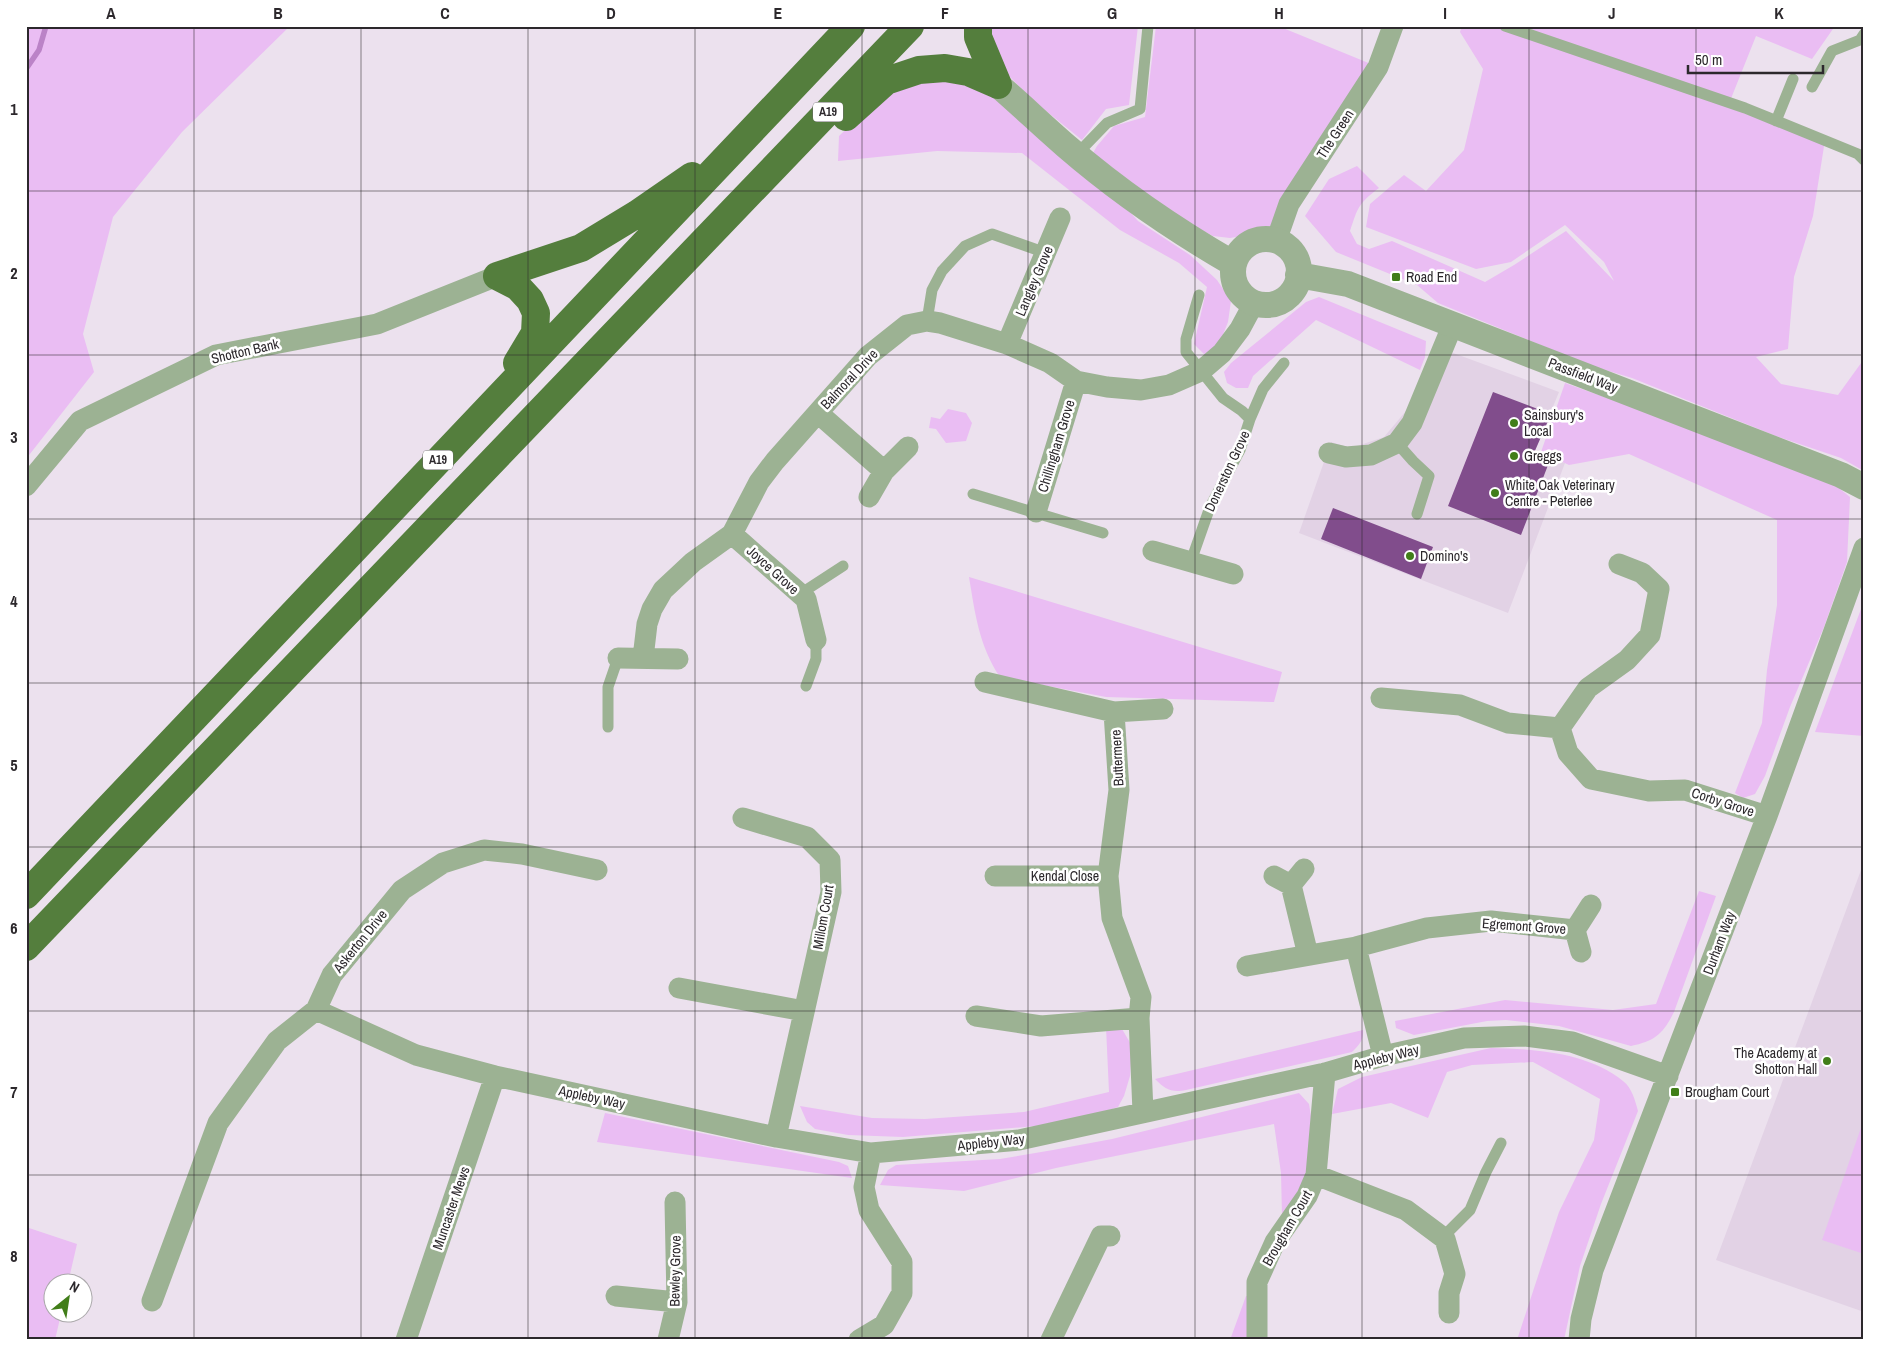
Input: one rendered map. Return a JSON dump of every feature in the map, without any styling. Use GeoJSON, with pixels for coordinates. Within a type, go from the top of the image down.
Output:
{"type":"FeatureCollection","features":[{"type":"Feature","properties":{"kind":"highway","name":"A19"},"geometry":{"type":"LineString","coordinates":[[26,895],[851,26]]}},
{"type":"Feature","properties":{"kind":"highway","name":"A19"},"geometry":{"type":"LineString","coordinates":[[26,946],[910,26]]}},
{"type":"Feature","properties":{"kind":"highway"},"geometry":{"type":"LineString","coordinates":[[978,26],[978,37],[998,85]]}},
{"type":"Feature","properties":{"kind":"highway"},"geometry":{"type":"LineString","coordinates":[[745,197],[828,133],[886,81],[919,70],[945,68],[968,72],[998,85]]}},
{"type":"Feature","properties":{"kind":"highway"},"geometry":{"type":"LineString","coordinates":[[497,276],[581,248],[637,214],[740,143]]}},
{"type":"Feature","properties":{"kind":"highway"},"geometry":{"type":"LineString","coordinates":[[494,402],[535,333],[536,313],[530,300],[518,287],[497,276]]}},
{"type":"Feature","properties":{"kind":"street","name":"The Green"},"geometry":{"type":"LineString","coordinates":[[1276,241],[1289,204],[1378,67],[1393,26]]}},
{"type":"Feature","properties":{"kind":"street"},"geometry":{"type":"LineString","coordinates":[[998,85],[1076,155],[1143,206],[1190,238],[1234,264]]}},
{"type":"Feature","properties":{"kind":"street","name":"Langley Grove"},"geometry":{"type":"LineString","coordinates":[[1006,344],[1060,218]]}},
{"type":"Feature","properties":{"kind":"street"},"geometry":{"type":"LineString","coordinates":[[1265,239],[1276,241],[1286,246],[1294,254],[1297,261],[1298,275],[1294,290],[1286,299],[1271,305],[1254,303],[1245,297],[1236,286],[1233,275],[1234,264],[1246,246],[1265,239]]}},
{"type":"Feature","properties":{"kind":"street","name":"Passfield Way"},"geometry":{"type":"LineString","coordinates":[[1298,275],[1348,284],[1841,475],[1864,487]]}},
{"type":"Feature","properties":{"kind":"street","name":"Shotton Bank"},"geometry":{"type":"LineString","coordinates":[[26,486],[80,421],[216,355],[377,324],[497,276]]}},
{"type":"Feature","properties":{"kind":"street","name":"Balmoral Drive"},"geometry":{"type":"LineString","coordinates":[[643,658],[647,624],[652,609],[663,590],[693,562],[732,534],[759,482],[868,356],[907,325],[927,322],[940,323],[1006,344],[1050,363],[1076,381],[1107,388],[1141,390],[1169,385],[1201,371],[1222,353],[1240,329],[1254,303]]}},
{"type":"Feature","properties":{"kind":"street"},"geometry":{"type":"LineString","coordinates":[[1329,453],[1346,458],[1371,455],[1397,443],[1412,423],[1454,324]]}},
{"type":"Feature","properties":{"kind":"street","name":"Chillingham Grove"},"geometry":{"type":"LineString","coordinates":[[1036,512],[1076,381]]}},
{"type":"Feature","properties":{"kind":"street"},"geometry":{"type":"LineString","coordinates":[[818,413],[884,471]]}},
{"type":"Feature","properties":{"kind":"street"},"geometry":{"type":"LineString","coordinates":[[869,497],[884,471],[908,447]]}},
{"type":"Feature","properties":{"kind":"street","name":"Joyce Grove"},"geometry":{"type":"LineString","coordinates":[[732,534],[806,599],[816,640]]}},
{"type":"Feature","properties":{"kind":"street","name":"Durham Way"},"geometry":{"type":"LineString","coordinates":[[1579,1340],[1581,1320],[1594,1270],[1767,816],[1864,548]]}},
{"type":"Feature","properties":{"kind":"street"},"geometry":{"type":"LineString","coordinates":[[1154,551],[1233,574]]}},
{"type":"Feature","properties":{"kind":"street"},"geometry":{"type":"LineString","coordinates":[[1381,698],[1460,705],[1508,723],[1560,728],[1588,688],[1627,660],[1650,635],[1659,589],[1642,573],[1619,564]]}},
{"type":"Feature","properties":{"kind":"street"},"geometry":{"type":"LineString","coordinates":[[618,658],[678,659]]}},
{"type":"Feature","properties":{"kind":"street","name":"Buttermere"},"geometry":{"type":"LineString","coordinates":[[985,682],[1114,712],[1119,790],[1108,876]]}},
{"type":"Feature","properties":{"kind":"street"},"geometry":{"type":"LineString","coordinates":[[1114,712],[1163,709]]}},
{"type":"Feature","properties":{"kind":"street","name":"Corby Grove"},"geometry":{"type":"LineString","coordinates":[[1560,728],[1568,753],[1591,779],[1649,791],[1685,790],[1767,816]]}},
{"type":"Feature","properties":{"kind":"street","name":"Millom Court"},"geometry":{"type":"LineString","coordinates":[[743,818],[806,837],[830,860],[831,892],[776,1137]]}},
{"type":"Feature","properties":{"kind":"street","name":"Askerton Drive"},"geometry":{"type":"LineString","coordinates":[[152,1301],[218,1123],[277,1041],[316,1010],[332,975],[402,890],[443,863],[484,850],[522,854],[597,870]]}},
{"type":"Feature","properties":{"kind":"street","name":"Kendal Close"},"geometry":{"type":"LineString","coordinates":[[995,876],[1108,876],[1112,918],[1141,997],[1139,1018],[1143,1112]]}},
{"type":"Feature","properties":{"kind":"street"},"geometry":{"type":"LineString","coordinates":[[1290,877],[1308,955]]}},
{"type":"Feature","properties":{"kind":"street","name":"Egremont Grove"},"geometry":{"type":"LineString","coordinates":[[1247,966],[1356,947],[1427,928],[1491,921],[1575,930],[1591,905]]}},
{"type":"Feature","properties":{"kind":"street"},"geometry":{"type":"LineString","coordinates":[[1575,930],[1581,952]]}},
{"type":"Feature","properties":{"kind":"street"},"geometry":{"type":"LineString","coordinates":[[1356,947],[1383,1056]]}},
{"type":"Feature","properties":{"kind":"street"},"geometry":{"type":"LineString","coordinates":[[679,988],[804,1010]]}},
{"type":"Feature","properties":{"kind":"street","name":"Appleby Way"},"geometry":{"type":"LineString","coordinates":[[316,1010],[416,1055],[495,1076],[776,1137],[871,1153],[1019,1140],[1325,1073],[1383,1056],[1464,1038],[1524,1036],[1572,1042],[1668,1076]]}},
{"type":"Feature","properties":{"kind":"street"},"geometry":{"type":"LineString","coordinates":[[976,1016],[1041,1026],[1139,1018]]}},
{"type":"Feature","properties":{"kind":"street","name":"Brougham Court"},"geometry":{"type":"LineString","coordinates":[[1257,1340],[1257,1282],[1275,1242],[1307,1196],[1316,1175],[1325,1073]]}},
{"type":"Feature","properties":{"kind":"street","name":"Muncaster Mews"},"geometry":{"type":"LineString","coordinates":[[406,1340],[495,1076]]}},
{"type":"Feature","properties":{"kind":"street"},"geometry":{"type":"LineString","coordinates":[[859,1340],[884,1325],[902,1293],[902,1262],[869,1210],[864,1187],[871,1153]]}},
{"type":"Feature","properties":{"kind":"street","name":"Brougham Court"},"geometry":{"type":"LineString","coordinates":[[1316,1175],[1406,1210],[1443,1237]]}},
{"type":"Feature","properties":{"kind":"street","name":"Bewley Grove"},"geometry":{"type":"LineString","coordinates":[[668,1340],[677,1302],[675,1202]]}},
{"type":"Feature","properties":{"kind":"street"},"geometry":{"type":"LineString","coordinates":[[1051,1340],[1101,1236],[1110,1236]]}},
{"type":"Feature","properties":{"kind":"street"},"geometry":{"type":"LineString","coordinates":[[1443,1237],[1455,1274],[1449,1293],[1450,1313]]}},
{"type":"Feature","properties":{"kind":"street"},"geometry":{"type":"LineString","coordinates":[[616,1296],[677,1302]]}},
{"type":"Feature","properties":{"kind":"lane"},"geometry":{"type":"LineString","coordinates":[[1076,155],[1107,123],[1140,109],[1148,26]]}},
{"type":"Feature","properties":{"kind":"lane"},"geometry":{"type":"LineString","coordinates":[[1505,26],[1745,108],[1862,156]]}},
{"type":"Feature","properties":{"kind":"lane"},"geometry":{"type":"LineString","coordinates":[[1812,87],[1832,51],[1860,40],[1864,34]]}},
{"type":"Feature","properties":{"kind":"lane"},"geometry":{"type":"LineString","coordinates":[[1776,121],[1793,80]]}},
{"type":"Feature","properties":{"kind":"lane"},"geometry":{"type":"LineString","coordinates":[[927,322],[932,290],[942,271],[965,246],[992,234],[1046,253]]}},
{"type":"Feature","properties":{"kind":"lane","name":"Donerston Grove"},"geometry":{"type":"LineString","coordinates":[[1190,561],[1210,507],[1240,450],[1250,420],[1242,411],[1223,398],[1186,352],[1186,339],[1199,296]]}},
{"type":"Feature","properties":{"kind":"lane"},"geometry":{"type":"LineString","coordinates":[[1250,420],[1263,389],[1284,363]]}},
{"type":"Feature","properties":{"kind":"lane"},"geometry":{"type":"LineString","coordinates":[[1397,443],[1429,476],[1417,514]]}},
{"type":"Feature","properties":{"kind":"lane"},"geometry":{"type":"LineString","coordinates":[[973,494],[1103,533]]}},
{"type":"Feature","properties":{"kind":"lane"},"geometry":{"type":"LineString","coordinates":[[800,594],[843,566]]}},
{"type":"Feature","properties":{"kind":"lane"},"geometry":{"type":"LineString","coordinates":[[806,686],[816,659],[816,640]]}},
{"type":"Feature","properties":{"kind":"lane"},"geometry":{"type":"LineString","coordinates":[[608,727],[608,687],[618,658]]}},
{"type":"Feature","properties":{"kind":"lane"},"geometry":{"type":"LineString","coordinates":[[1443,1237],[1470,1210],[1501,1142]]}},
{"type":"Feature","properties":{"kind":"shaded area"},"geometry":{"type":"Polygon","coordinates":[[[26,26],[290,26],[182,132],[113,217],[83,334],[94,372],[26,459],[26,26]]]}},
{"type":"Feature","properties":{"kind":"shaded area"},"geometry":{"type":"Polygon","coordinates":[[[987,26],[1138,26],[1129,105],[1106,109],[1082,140],[1035,102],[1005,72],[987,26]]]}},
{"type":"Feature","properties":{"kind":"shaded area"},"geometry":{"type":"Polygon","coordinates":[[[1156,26],[1283,26],[1283,28],[1371,64],[1274,222],[1267,230],[1230,238],[1213,236],[1196,227],[1147,194],[1093,153],[1114,126],[1145,117],[1156,26]]]}},
{"type":"Feature","properties":{"kind":"shaded area"},"geometry":{"type":"Polygon","coordinates":[[[1462,26],[1835,26],[1812,59],[1756,36],[1730,101],[1825,140],[1813,216],[1794,277],[1788,349],[1756,357],[1781,384],[1838,395],[1864,359],[1864,471],[1841,458],[1776,436],[1632,378],[1592,366],[1438,303],[1417,285],[1336,252],[1305,216],[1329,179],[1357,166],[1379,188],[1363,202],[1355,216],[1350,231],[1357,244],[1369,249],[1392,241],[1485,282],[1566,231],[1614,281],[1604,262],[1565,225],[1511,262],[1476,269],[1366,227],[1370,204],[1404,175],[1426,191],[1464,150],[1483,69],[1460,32],[1462,26]]]}},
{"type":"Feature","properties":{"kind":"shaded area"},"geometry":{"type":"Polygon","coordinates":[[[936,77],[993,91],[1113,193],[1138,221],[1190,255],[1217,280],[1231,301],[1228,322],[1220,342],[1205,355],[1194,344],[1207,287],[1179,263],[1120,230],[1022,153],[937,151],[838,161],[839,136],[888,89],[936,77]]]}},
{"type":"Feature","properties":{"kind":"shaded area"},"geometry":{"type":"Polygon","coordinates":[[[1319,297],[1426,341],[1425,357],[1420,370],[1316,320],[1253,376],[1248,388],[1236,388],[1227,383],[1224,372],[1231,363],[1306,302],[1319,297]]]}},
{"type":"Feature","properties":{"kind":"shaded area"},"geometry":{"type":"Polygon","coordinates":[[[1434,346],[1559,392],[1534,453],[1565,463],[1508,613],[1299,533],[1331,442],[1351,448],[1384,437],[1411,405],[1434,346]]]}},
{"type":"Feature","properties":{"kind":"shaded area"},"geometry":{"type":"Polygon","coordinates":[[[1565,383],[1742,446],[1835,485],[1850,497],[1847,562],[1824,627],[1790,707],[1765,776],[1755,794],[1743,798],[1735,793],[1762,723],[1767,670],[1777,605],[1777,520],[1629,454],[1569,465],[1541,452],[1565,383]]]}},
{"type":"Feature","properties":{"kind":"shaded area"},"geometry":{"type":"Polygon","coordinates":[[[948,409],[966,413],[972,423],[966,441],[946,443],[936,429],[929,428],[931,417],[940,419],[948,409]]]}},
{"type":"Feature","properties":{"kind":"shaded area"},"geometry":{"type":"Polygon","coordinates":[[[969,577],[1282,672],[1274,702],[1106,697],[1000,677],[987,653],[983,641],[969,577]]]}},
{"type":"Feature","properties":{"kind":"shaded area"},"geometry":{"type":"Polygon","coordinates":[[[1864,601],[1864,736],[1815,732],[1864,601]]]}},
{"type":"Feature","properties":{"kind":"shaded area","name":"The Academy at Shotton Hall"},"geometry":{"type":"Polygon","coordinates":[[[1864,862],[1864,1312],[1716,1260],[1864,862]]]}},
{"type":"Feature","properties":{"kind":"shaded area"},"geometry":{"type":"Polygon","coordinates":[[[1699,891],[1716,896],[1674,1012],[1662,1031],[1646,1042],[1631,1046],[1559,1026],[1506,1020],[1487,1021],[1414,1035],[1396,1028],[1395,1021],[1505,1000],[1613,1010],[1656,1004],[1699,891]]]}},
{"type":"Feature","properties":{"kind":"shaded area"},"geometry":{"type":"Polygon","coordinates":[[[1106,1027],[1122,1029],[1132,1046],[1130,1076],[1124,1096],[1118,1107],[1103,1112],[1037,1126],[903,1137],[848,1135],[815,1129],[807,1122],[800,1106],[872,1118],[925,1119],[1024,1112],[1109,1092],[1106,1027]]]}},
{"type":"Feature","properties":{"kind":"shaded area"},"geometry":{"type":"Polygon","coordinates":[[[1363,1030],[1363,1037],[1352,1052],[1181,1091],[1169,1089],[1155,1079],[1363,1030]]]}},
{"type":"Feature","properties":{"kind":"shaded area"},"geometry":{"type":"Polygon","coordinates":[[[1491,1048],[1542,1051],[1577,1058],[1594,1064],[1609,1071],[1629,1087],[1638,1111],[1601,1204],[1580,1266],[1564,1340],[1517,1340],[1559,1212],[1594,1140],[1600,1099],[1533,1062],[1472,1065],[1447,1072],[1428,1118],[1391,1103],[1332,1114],[1338,1089],[1362,1077],[1491,1048]]]}},
{"type":"Feature","properties":{"kind":"shaded area"},"geometry":{"type":"Polygon","coordinates":[[[1299,1093],[1309,1104],[1311,1116],[1307,1177],[1282,1216],[1281,1173],[1274,1124],[1056,1168],[964,1191],[880,1185],[888,1170],[896,1165],[1000,1159],[1053,1150],[1112,1139],[1299,1093]]]}},
{"type":"Feature","properties":{"kind":"shaded area"},"geometry":{"type":"Polygon","coordinates":[[[605,1113],[839,1162],[848,1166],[852,1178],[597,1142],[605,1113]]]}},
{"type":"Feature","properties":{"kind":"shaded area"},"geometry":{"type":"Polygon","coordinates":[[[1864,1119],[1864,1254],[1822,1240],[1864,1119]]]}},
{"type":"Feature","properties":{"kind":"shaded area"},"geometry":{"type":"Polygon","coordinates":[[[26,1227],[77,1244],[70,1274],[42,1274],[42,1324],[59,1324],[55,1340],[26,1340],[26,1227]]]}},
{"type":"Feature","properties":{"kind":"shaded area"},"geometry":{"type":"Polygon","coordinates":[[[1246,1296],[1249,1296],[1249,1340],[1230,1340],[1246,1296]]]}},
{"type":"Feature","properties":{"kind":"building"},"geometry":{"type":"Polygon","coordinates":[[[1493,392],[1551,414],[1534,453],[1550,460],[1521,535],[1448,506],[1493,392]]]}},
{"type":"Feature","properties":{"kind":"building"},"geometry":{"type":"Polygon","coordinates":[[[1333,508],[1433,547],[1421,579],[1321,539],[1333,508]]]}},
{"type":"Feature","properties":{"kind":"waterway"},"geometry":{"type":"LineString","coordinates":[[26,69],[39,50],[46,26]]}},
{"type":"Feature","properties":{"kind":"place","name":"Road End"},"geometry":{"type":"Point","coordinates":[1396,277]}},
{"type":"Feature","properties":{"kind":"place","name":"Sainsbury's Local"},"geometry":{"type":"Point","coordinates":[1514,423]}},
{"type":"Feature","properties":{"kind":"place","name":"Greggs"},"geometry":{"type":"Point","coordinates":[1514,456]}},
{"type":"Feature","properties":{"kind":"place","name":"White Oak Veterinary Centre - Peterlee"},"geometry":{"type":"Point","coordinates":[1495,493]}},
{"type":"Feature","properties":{"kind":"place","name":"Domino's"},"geometry":{"type":"Point","coordinates":[1410,556]}},
{"type":"Feature","properties":{"kind":"place","name":"The Academy at Shotton Hall"},"geometry":{"type":"Point","coordinates":[1827,1061]}},
{"type":"Feature","properties":{"kind":"place","name":"Brougham Court"},"geometry":{"type":"Point","coordinates":[1675,1092]}}]}
